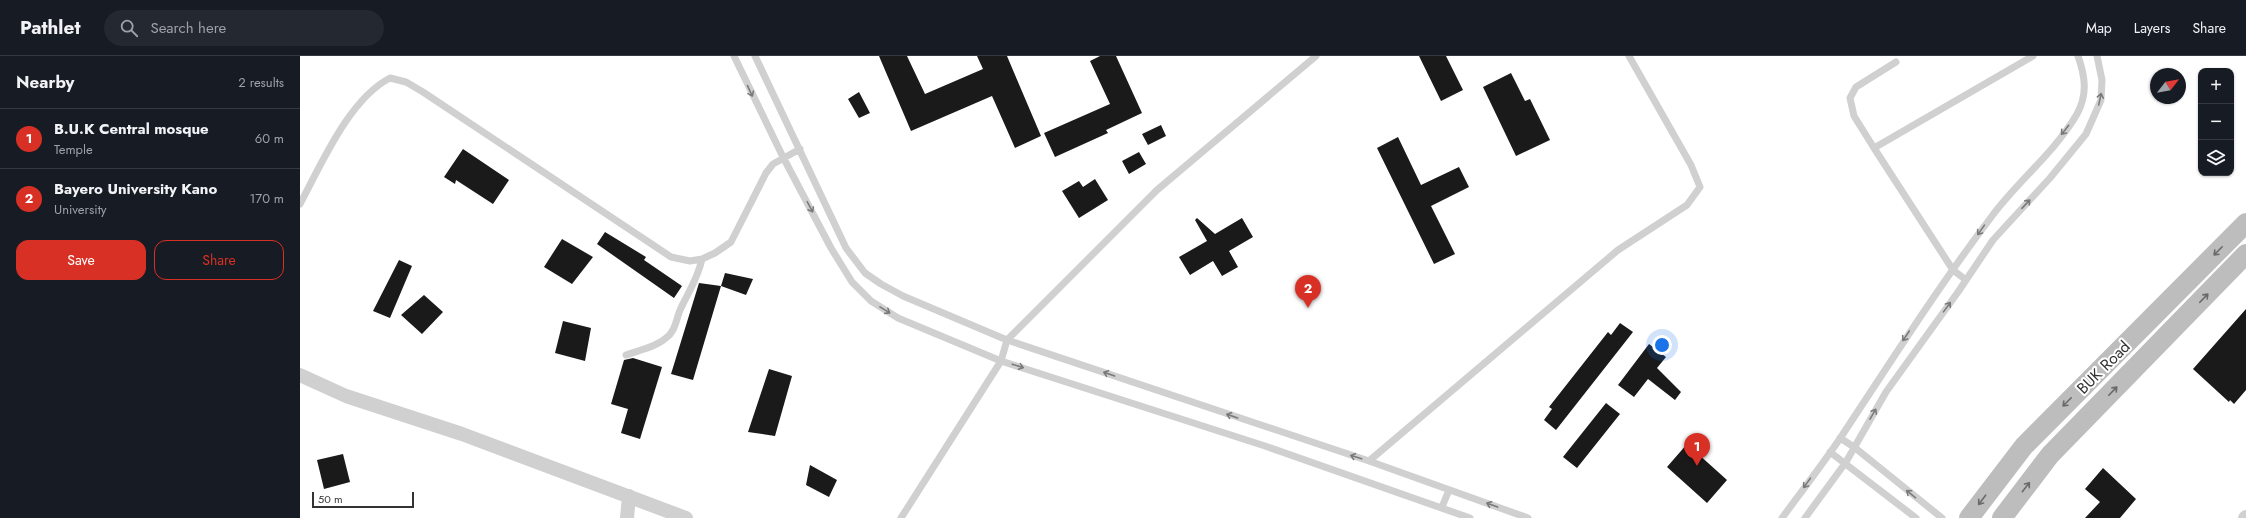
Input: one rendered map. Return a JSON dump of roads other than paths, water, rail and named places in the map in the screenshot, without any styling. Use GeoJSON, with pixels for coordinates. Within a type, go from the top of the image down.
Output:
{"type":"FeatureCollection","features":[{"type":"Feature","properties":{"kind":"main road","name":"BUK Road"},"geometry":{"type":"LineString","coordinates":[[1969,518],[2024,446],[2246,223]]}},
{"type":"Feature","properties":{"kind":"main road","name":"BUK Road"},"geometry":{"type":"LineString","coordinates":[[2002,518],[2050,455],[2246,254]]}},
{"type":"Feature","properties":{"kind":"street"},"geometry":{"type":"LineString","coordinates":[[300,375],[346,396],[462,434],[686,518]]}},
{"type":"Feature","properties":{"kind":"street"},"geometry":{"type":"LineString","coordinates":[[627,518],[629,496]]}},
{"type":"Feature","properties":{"kind":"lane"},"geometry":{"type":"LineString","coordinates":[[734,56],[783,157],[831,248],[852,282],[871,301],[898,318],[1001,361],[1265,446],[1470,518]]}},
{"type":"Feature","properties":{"kind":"lane"},"geometry":{"type":"LineString","coordinates":[[755,56],[846,248],[865,273],[903,296],[1007,340],[1369,461],[1528,518]]}},
{"type":"Feature","properties":{"kind":"lane"},"geometry":{"type":"LineString","coordinates":[[900,518],[1001,361],[1007,340],[1157,190],[1316,56]]}},
{"type":"Feature","properties":{"kind":"lane"},"geometry":{"type":"LineString","coordinates":[[1369,461],[1618,250],[1687,205],[1700,187],[1691,165],[1629,56]]}},
{"type":"Feature","properties":{"kind":"lane"},"geometry":{"type":"LineString","coordinates":[[1874,148],[2033,56]]}},
{"type":"Feature","properties":{"kind":"lane"},"geometry":{"type":"LineString","coordinates":[[1782,518],[1840,438],[1886,366],[1993,214],[2066,129],[2077,113],[2085,93],[2084,75],[2078,56]]}},
{"type":"Feature","properties":{"kind":"lane"},"geometry":{"type":"LineString","coordinates":[[1805,518],[1846,462],[1886,392],[1993,240],[2050,178],[2086,134],[2101,100],[2102,80],[2097,56]]}},
{"type":"Feature","properties":{"kind":"lane"},"geometry":{"type":"LineString","coordinates":[[1896,62],[1866,79],[1856,87],[1850,98],[1854,116],[1953,270],[1966,280]]}},
{"type":"Feature","properties":{"kind":"lane"},"geometry":{"type":"LineString","coordinates":[[300,204],[342,126],[377,85],[390,78],[406,82],[423,92],[671,257],[690,261],[702,259],[715,253],[731,242],[766,173],[773,164],[783,157],[800,149]]}},
{"type":"Feature","properties":{"kind":"lane"},"geometry":{"type":"LineString","coordinates":[[626,355],[668,338],[673,331],[681,308],[698,276],[702,259]]}},
{"type":"Feature","properties":{"kind":"lane"},"geometry":{"type":"LineString","coordinates":[[1840,438],[1942,518]]}},
{"type":"Feature","properties":{"kind":"lane"},"geometry":{"type":"LineString","coordinates":[[1830,452],[1846,462],[1916,518]]}},
{"type":"Feature","properties":{"kind":"lane"},"geometry":{"type":"LineString","coordinates":[[1442,507],[1449,490]]}},
{"type":"Feature","properties":{"kind":"place","name":"Bayero University Kano"},"geometry":{"type":"Point","coordinates":[1308,308]}},
{"type":"Feature","properties":{"kind":"place","name":"B.U.K Central mosque"},"geometry":{"type":"Point","coordinates":[1697,466]}}]}
